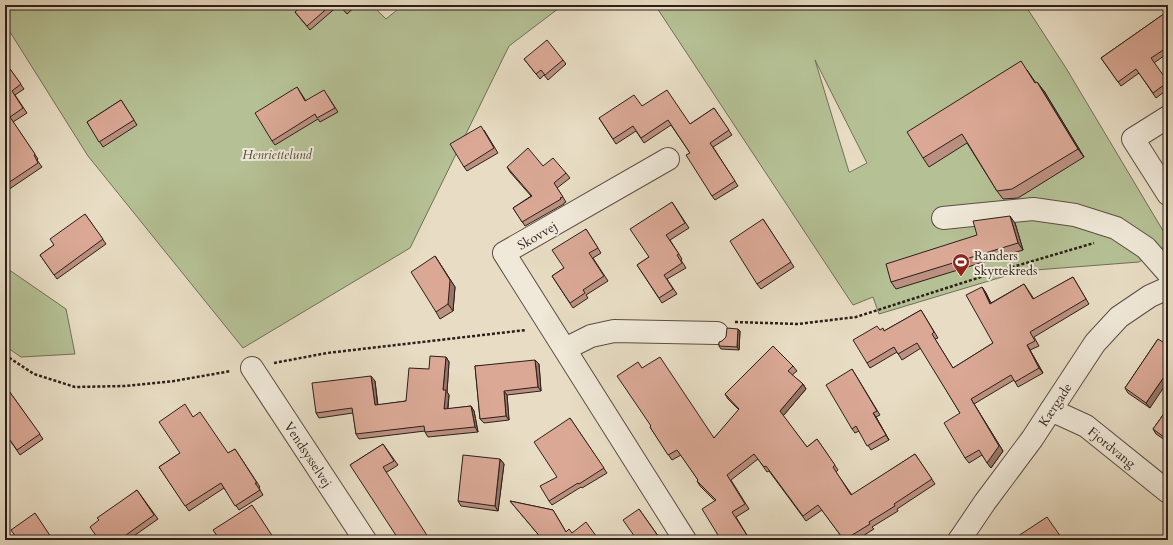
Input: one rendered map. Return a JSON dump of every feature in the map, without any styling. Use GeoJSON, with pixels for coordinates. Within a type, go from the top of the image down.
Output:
{"type":"FeatureCollection","features":[{"type":"Feature","properties":{"kind":"street"},"geometry":{"type":"LineString","coordinates":[[1168,116],[1133,139],[1168,194]]}},
{"type":"Feature","properties":{"kind":"street","name":"Skovvej"},"geometry":{"type":"LineString","coordinates":[[668,159],[504,253],[685,540]]}},
{"type":"Feature","properties":{"kind":"street"},"geometry":{"type":"LineString","coordinates":[[943,218],[1033,210],[1075,215],[1116,228],[1146,248],[1168,273]]}},
{"type":"Feature","properties":{"kind":"street","name":"Kærgade"},"geometry":{"type":"LineString","coordinates":[[959,540],[1052,410],[1095,342],[1119,317],[1150,296],[1168,288]]}},
{"type":"Feature","properties":{"kind":"street"},"geometry":{"type":"LineString","coordinates":[[565,349],[591,336],[614,331],[717,333]]}},
{"type":"Feature","properties":{"kind":"street","name":"Vendsysselvej"},"geometry":{"type":"LineString","coordinates":[[252,368],[365,540]]}},
{"type":"Feature","properties":{"kind":"street","name":"Fjordvang"},"geometry":{"type":"LineString","coordinates":[[1052,410],[1086,426],[1168,492]]}},
{"type":"Feature","properties":{"kind":"green space","name":"Henriettelund"},"geometry":{"type":"Polygon","coordinates":[[[5,5],[372,5],[386,19],[403,5],[563,5],[509,46],[410,248],[243,348],[88,156],[5,24],[5,5]]]}},
{"type":"Feature","properties":{"kind":"green space"},"geometry":{"type":"Polygon","coordinates":[[[655,5],[1025,5],[1066,68],[1168,239],[1168,245],[1139,262],[1022,271],[879,314],[873,297],[853,305],[655,5]],[[815,60],[849,172],[867,163],[815,60]]]}},
{"type":"Feature","properties":{"kind":"green space"},"geometry":{"type":"Polygon","coordinates":[[[5,267],[66,309],[75,354],[21,357],[5,346],[5,267]]]}},
{"type":"Feature","properties":{"kind":"building"},"geometry":{"type":"Polygon","coordinates":[[[303,5],[331,5],[307,26],[295,12],[303,5]]]}},
{"type":"Feature","properties":{"kind":"building"},"geometry":{"type":"Polygon","coordinates":[[[340,5],[348,5],[344,9],[340,5]]]}},
{"type":"Feature","properties":{"kind":"building"},"geometry":{"type":"Polygon","coordinates":[[[1168,11],[1168,47],[1151,58],[1168,82],[1153,93],[1136,69],[1118,82],[1101,58],[1168,11]]]}},
{"type":"Feature","properties":{"kind":"building"},"geometry":{"type":"Polygon","coordinates":[[[547,40],[563,60],[545,75],[541,70],[536,74],[524,59],[547,40]]]}},
{"type":"Feature","properties":{"kind":"building"},"geometry":{"type":"Polygon","coordinates":[[[1021,61],[1035,83],[1037,82],[1078,149],[1012,189],[997,191],[962,134],[923,158],[907,132],[1021,61]]]}},
{"type":"Feature","properties":{"kind":"building"},"geometry":{"type":"Polygon","coordinates":[[[5,68],[7,71],[10,69],[21,84],[12,91],[23,108],[10,117],[35,154],[34,155],[38,163],[5,185],[5,68]]]}},
{"type":"Feature","properties":{"kind":"building"},"geometry":{"type":"Polygon","coordinates":[[[297,87],[305,101],[324,90],[335,108],[317,118],[315,114],[272,141],[255,113],[297,87]]]}},
{"type":"Feature","properties":{"kind":"building"},"geometry":{"type":"Polygon","coordinates":[[[667,90],[690,124],[714,108],[729,130],[710,143],[735,181],[712,196],[686,155],[690,153],[668,120],[641,138],[633,126],[613,139],[599,118],[634,95],[642,106],[667,90]]]}},
{"type":"Feature","properties":{"kind":"building"},"geometry":{"type":"Polygon","coordinates":[[[121,100],[134,120],[99,142],[87,122],[121,100]]]}},
{"type":"Feature","properties":{"kind":"building"},"geometry":{"type":"Polygon","coordinates":[[[481,126],[494,148],[464,167],[450,144],[481,126]]]}},
{"type":"Feature","properties":{"kind":"building"},"geometry":{"type":"Polygon","coordinates":[[[528,148],[543,166],[553,158],[566,173],[554,183],[563,197],[522,222],[513,208],[532,196],[507,167],[528,148]]]}},
{"type":"Feature","properties":{"kind":"building"},"geometry":{"type":"Polygon","coordinates":[[[672,202],[685,223],[666,235],[679,254],[677,255],[682,263],[664,275],[673,289],[659,298],[637,265],[649,257],[630,229],[672,202]]]}},
{"type":"Feature","properties":{"kind":"building"},"geometry":{"type":"Polygon","coordinates":[[[85,214],[103,239],[54,275],[40,255],[54,245],[50,239],[85,214]]]}},
{"type":"Feature","properties":{"kind":"building"},"geometry":{"type":"Polygon","coordinates":[[[1010,216],[1018,243],[891,282],[886,264],[977,235],[973,221],[1010,216]]]}},
{"type":"Feature","properties":{"kind":"building"},"geometry":{"type":"Polygon","coordinates":[[[763,219],[791,262],[757,284],[730,241],[763,219]]]}},
{"type":"Feature","properties":{"kind":"building"},"geometry":{"type":"Polygon","coordinates":[[[586,229],[598,248],[589,253],[604,276],[583,290],[585,293],[570,303],[552,276],[564,268],[552,250],[586,229]]]}},
{"type":"Feature","properties":{"kind":"building"},"geometry":{"type":"Polygon","coordinates":[[[435,256],[450,280],[448,304],[436,312],[411,272],[435,256]]]}},
{"type":"Feature","properties":{"kind":"building"},"geometry":{"type":"Polygon","coordinates":[[[1073,277],[1086,299],[1030,332],[1035,341],[1027,345],[1039,368],[1015,382],[1011,375],[971,399],[999,446],[987,463],[979,450],[965,458],[944,423],[960,413],[917,343],[898,354],[894,347],[867,363],[853,340],[877,326],[880,330],[883,328],[884,331],[921,310],[934,332],[932,334],[953,368],[993,343],[966,295],[982,287],[990,304],[1024,284],[1033,299],[1073,277]]]}},
{"type":"Feature","properties":{"kind":"building"},"geometry":{"type":"Polygon","coordinates":[[[727,328],[738,329],[737,347],[719,346],[719,342],[726,337],[727,328]]]}},
{"type":"Feature","properties":{"kind":"building"},"geometry":{"type":"Polygon","coordinates":[[[1158,339],[1168,345],[1168,371],[1146,403],[1125,388],[1158,339]]]}},
{"type":"Feature","properties":{"kind":"building"},"geometry":{"type":"Polygon","coordinates":[[[773,346],[793,366],[788,371],[803,384],[780,411],[807,447],[817,439],[835,465],[833,467],[851,495],[915,454],[932,479],[894,504],[895,506],[869,522],[870,524],[844,540],[818,505],[803,516],[766,466],[764,467],[754,454],[727,475],[745,504],[732,512],[750,540],[721,540],[702,509],[716,500],[697,481],[698,480],[677,450],[668,455],[650,427],[651,426],[617,376],[638,362],[642,368],[660,357],[714,438],[739,409],[725,394],[773,346]]]}},
{"type":"Feature","properties":{"kind":"building"},"geometry":{"type":"Polygon","coordinates":[[[430,356],[446,357],[443,390],[446,390],[444,409],[471,406],[475,427],[425,432],[424,426],[356,434],[352,408],[316,413],[312,383],[371,376],[375,405],[406,401],[409,368],[429,369],[430,356]]]}},
{"type":"Feature","properties":{"kind":"building"},"geometry":{"type":"Polygon","coordinates":[[[535,360],[538,387],[504,391],[506,416],[480,419],[475,366],[535,360]]]}},
{"type":"Feature","properties":{"kind":"building"},"geometry":{"type":"Polygon","coordinates":[[[852,369],[877,411],[873,413],[886,435],[867,446],[856,426],[852,429],[826,385],[852,369]]]}},
{"type":"Feature","properties":{"kind":"building"},"geometry":{"type":"Polygon","coordinates":[[[9,391],[40,434],[17,450],[5,433],[5,394],[9,391]]]}},
{"type":"Feature","properties":{"kind":"building"},"geometry":{"type":"Polygon","coordinates":[[[185,404],[193,417],[200,412],[228,453],[235,449],[260,490],[235,506],[221,483],[185,506],[159,467],[180,453],[159,422],[185,404]]]}},
{"type":"Feature","properties":{"kind":"building"},"geometry":{"type":"Polygon","coordinates":[[[1168,408],[1168,440],[1153,429],[1168,408]]]}},
{"type":"Feature","properties":{"kind":"building"},"geometry":{"type":"Polygon","coordinates":[[[570,418],[604,468],[549,501],[540,486],[557,477],[534,442],[570,418]]]}},
{"type":"Feature","properties":{"kind":"building"},"geometry":{"type":"Polygon","coordinates":[[[383,444],[394,461],[383,467],[430,540],[399,540],[350,465],[383,444]]]}},
{"type":"Feature","properties":{"kind":"building"},"geometry":{"type":"Polygon","coordinates":[[[463,455],[500,459],[495,506],[458,501],[463,455]]]}},
{"type":"Feature","properties":{"kind":"building"},"geometry":{"type":"Polygon","coordinates":[[[137,490],[154,515],[119,540],[99,540],[90,527],[99,520],[97,518],[137,490]]]}},
{"type":"Feature","properties":{"kind":"building"},"geometry":{"type":"Polygon","coordinates":[[[510,501],[553,510],[566,532],[569,529],[572,533],[586,522],[599,540],[541,540],[542,539],[510,501]]]}},
{"type":"Feature","properties":{"kind":"building"},"geometry":{"type":"Polygon","coordinates":[[[252,505],[275,540],[220,540],[213,530],[252,505]]]}},
{"type":"Feature","properties":{"kind":"building"},"geometry":{"type":"Polygon","coordinates":[[[639,509],[658,536],[653,540],[637,540],[623,520],[639,509]]]}},
{"type":"Feature","properties":{"kind":"building"},"geometry":{"type":"Polygon","coordinates":[[[35,513],[53,540],[18,540],[11,530],[35,513]]]}},
{"type":"Feature","properties":{"kind":"building"},"geometry":{"type":"Polygon","coordinates":[[[1047,517],[1063,540],[1012,540],[1047,517]]]}},
{"type":"Feature","properties":{"kind":"building"},"geometry":{"type":"Polygon","coordinates":[[[290,535],[293,540],[282,540],[290,535]]]}},
{"type":"Feature","properties":{"kind":"place","name":"Randers Skyttekreds"},"geometry":{"type":"Point","coordinates":[961,277]}}]}
